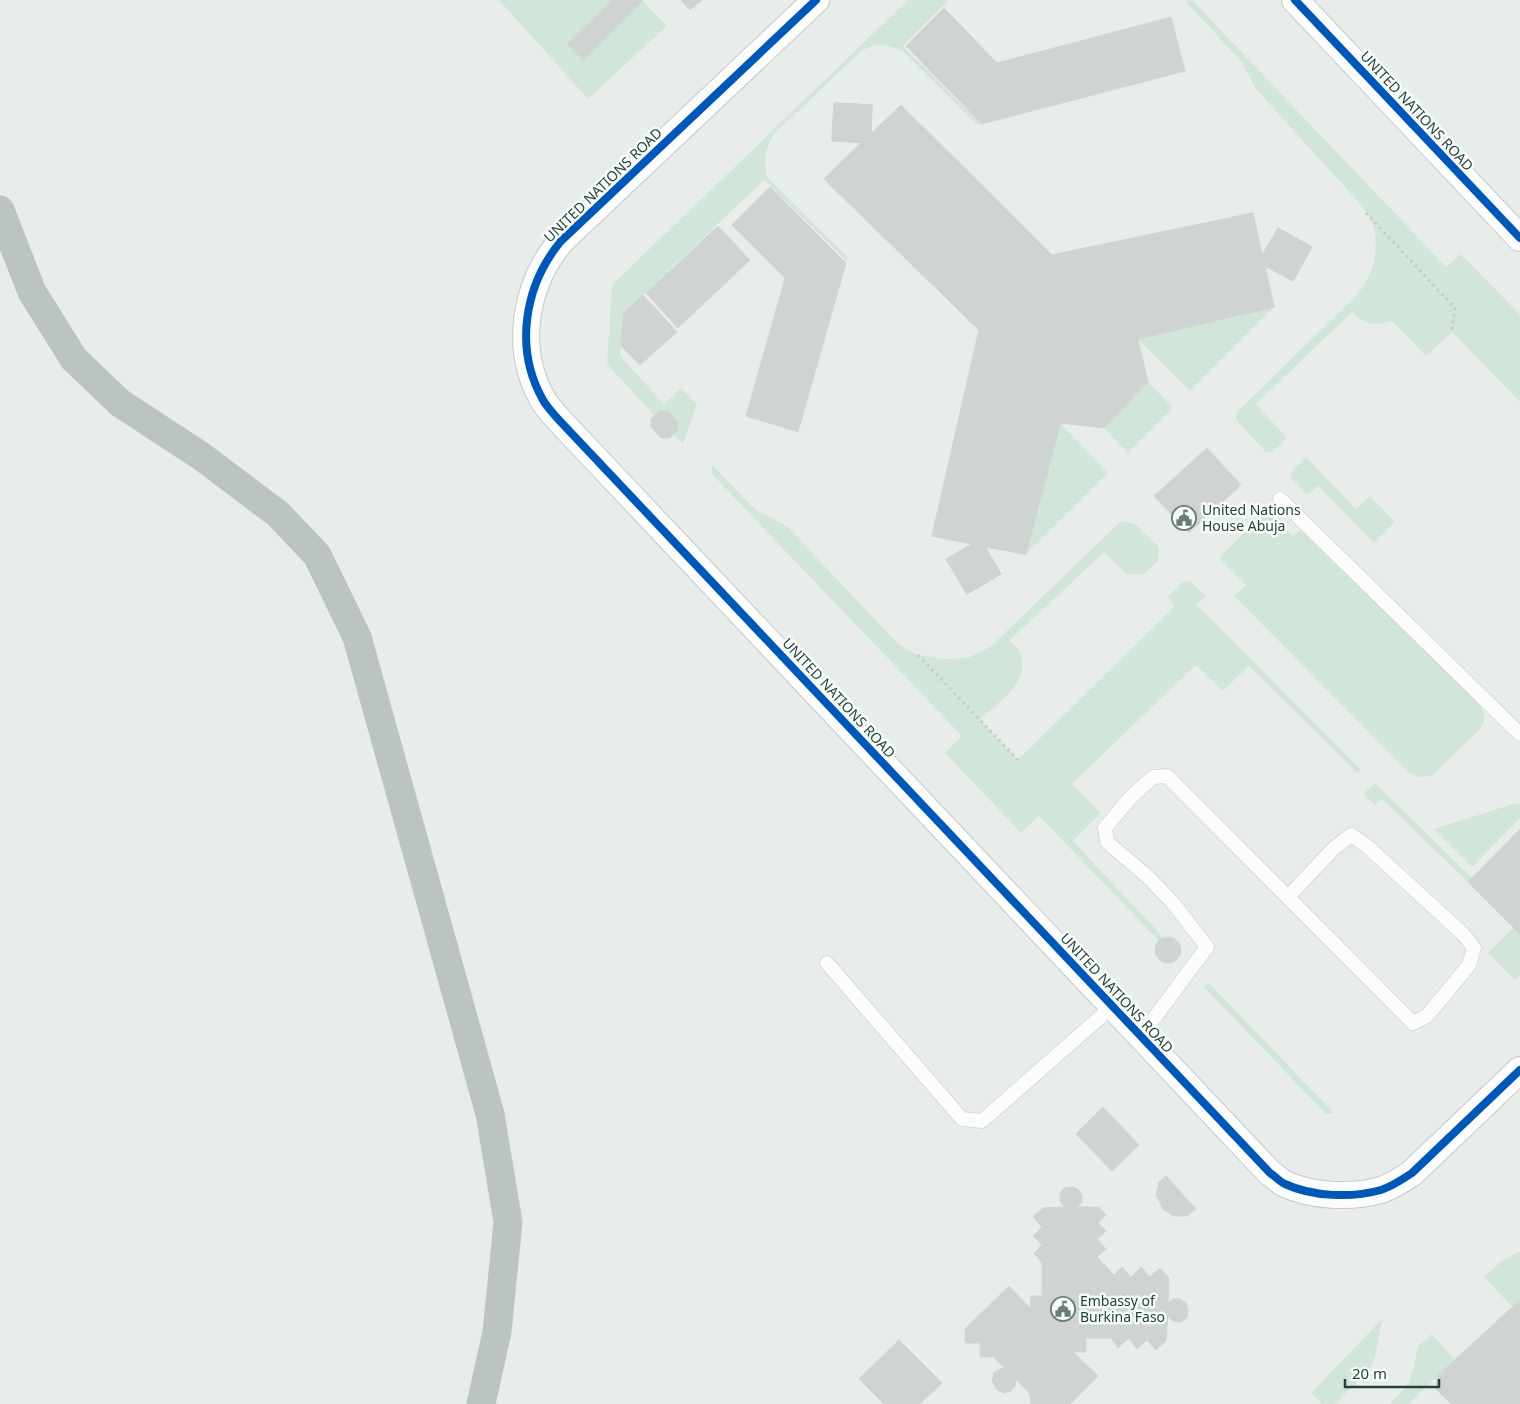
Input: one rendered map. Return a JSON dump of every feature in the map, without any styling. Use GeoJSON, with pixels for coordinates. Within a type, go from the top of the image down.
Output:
{"type":"FeatureCollection","features":[{"type":"Feature","properties":{"kind":"highway"},"geometry":{"type":"LineString","coordinates":[[0,210],[32,292],[74,359],[120,403],[201,456],[278,514],[317,555],[357,637],[490,1114],[508,1222],[497,1332],[481,1404]]}},
{"type":"Feature","properties":{"kind":"street","name":"UNITED NATIONS ROAD"},"geometry":{"type":"LineString","coordinates":[[816,0],[550,254],[535,284],[526,320],[525,340],[528,360],[544,401],[558,419],[1141,1036],[1270,1172],[1284,1184],[1321,1194],[1344,1194],[1382,1190],[1412,1172],[1520,1070]]}},
{"type":"Feature","properties":{"kind":"street","name":"UNITED NATIONS ROAD"},"geometry":{"type":"LineString","coordinates":[[1295,0],[1520,238]]}},
{"type":"Feature","properties":{"kind":"lane"},"geometry":{"type":"LineString","coordinates":[[1280,499],[1520,734]]}},
{"type":"Feature","properties":{"kind":"lane"},"geometry":{"type":"LineString","coordinates":[[1141,1036],[1207,947],[1173,903],[1148,877],[1107,842],[1105,828],[1131,798],[1153,777],[1168,776],[1288,897],[1413,1023],[1427,1016],[1469,965],[1474,948],[1463,934],[1375,853],[1351,835],[1334,848],[1288,897]]}},
{"type":"Feature","properties":{"kind":"lane"},"geometry":{"type":"LineString","coordinates":[[827,964],[962,1119],[982,1122],[1113,1006]]}},
{"type":"Feature","properties":{"kind":"path"},"geometry":{"type":"LineString","coordinates":[[1366,213],[1455,308],[1452,331]]}},
{"type":"Feature","properties":{"kind":"path"},"geometry":{"type":"LineString","coordinates":[[918,655],[1018,760]]}},
{"type":"Feature","properties":{"kind":"green space"},"geometry":{"type":"Polygon","coordinates":[[[499,0],[612,0],[567,44],[583,60],[643,1],[667,26],[588,99],[499,0]]]}},
{"type":"Feature","properties":{"kind":"green space"},"geometry":{"type":"Polygon","coordinates":[[[908,0],[949,0],[903,46],[982,125],[977,125],[900,49],[882,45],[872,46],[861,51],[775,133],[766,154],[767,177],[847,257],[847,261],[764,180],[623,314],[620,356],[664,404],[681,388],[697,404],[683,444],[673,434],[678,430],[678,422],[668,411],[655,416],[607,364],[612,285],[908,0]]]}},
{"type":"Feature","properties":{"kind":"green space"},"geometry":{"type":"Polygon","coordinates":[[[1192,0],[1446,267],[1461,254],[1520,315],[1520,402],[1452,332],[1426,356],[1392,321],[1379,324],[1370,323],[1362,320],[1352,312],[1256,404],[1287,438],[1272,452],[1266,452],[1236,420],[1236,413],[1357,295],[1371,272],[1376,247],[1374,229],[1363,207],[1256,89],[1241,61],[1186,2],[1192,0]]]}},
{"type":"Feature","properties":{"kind":"green space"},"geometry":{"type":"Polygon","coordinates":[[[1274,307],[1190,391],[1138,339],[1274,307]]]}},
{"type":"Feature","properties":{"kind":"green space"},"geometry":{"type":"Polygon","coordinates":[[[1148,382],[1173,408],[1128,453],[1104,428],[1148,382]]]}},
{"type":"Feature","properties":{"kind":"green space"},"geometry":{"type":"Polygon","coordinates":[[[1060,423],[1108,473],[1026,554],[1060,423]]]}},
{"type":"Feature","properties":{"kind":"green space"},"geometry":{"type":"Polygon","coordinates":[[[1306,457],[1356,509],[1370,496],[1395,522],[1374,543],[1318,486],[1307,495],[1291,478],[1291,472],[1306,457]]]}},
{"type":"Feature","properties":{"kind":"green space"},"geometry":{"type":"Polygon","coordinates":[[[712,465],[756,510],[787,526],[898,644],[918,655],[944,659],[968,658],[990,647],[1121,521],[1135,524],[1159,547],[1159,560],[1144,574],[1128,575],[1104,552],[1010,640],[1020,653],[1021,673],[1011,691],[980,720],[1018,760],[1175,606],[1167,597],[1183,582],[1190,581],[1206,596],[1197,605],[1361,770],[1357,773],[1249,666],[1223,691],[1196,665],[1072,784],[1101,813],[1073,841],[1163,937],[1159,941],[1039,816],[1021,833],[945,753],[962,736],[712,474],[712,465]]]}},
{"type":"Feature","properties":{"kind":"green space"},"geometry":{"type":"Polygon","coordinates":[[[1267,510],[1293,536],[1304,526],[1480,704],[1484,716],[1481,728],[1434,774],[1422,777],[1410,774],[1234,596],[1246,585],[1219,558],[1267,510]]]}},
{"type":"Feature","properties":{"kind":"green space"},"geometry":{"type":"Polygon","coordinates":[[[1375,783],[1472,878],[1468,882],[1382,799],[1375,805],[1363,794],[1375,783]]]}},
{"type":"Feature","properties":{"kind":"green space"},"geometry":{"type":"Polygon","coordinates":[[[1513,804],[1520,805],[1520,818],[1472,867],[1434,829],[1513,804]]]}},
{"type":"Feature","properties":{"kind":"green space"},"geometry":{"type":"Polygon","coordinates":[[[1514,927],[1520,934],[1520,974],[1515,980],[1488,953],[1514,927]]]}},
{"type":"Feature","properties":{"kind":"green space"},"geometry":{"type":"Polygon","coordinates":[[[1209,983],[1334,1113],[1326,1114],[1204,987],[1209,983]]]}},
{"type":"Feature","properties":{"kind":"green space"},"geometry":{"type":"Polygon","coordinates":[[[1520,1251],[1520,1300],[1512,1307],[1484,1277],[1502,1261],[1520,1251]]]}},
{"type":"Feature","properties":{"kind":"green space"},"geometry":{"type":"Polygon","coordinates":[[[1382,1319],[1375,1357],[1369,1370],[1335,1404],[1322,1404],[1311,1393],[1382,1319]]]}},
{"type":"Feature","properties":{"kind":"green space"},"geometry":{"type":"Polygon","coordinates":[[[1432,1334],[1455,1360],[1408,1404],[1390,1404],[1408,1384],[1418,1346],[1432,1334]]]}},
{"type":"Feature","properties":{"kind":"building"},"geometry":{"type":"Polygon","coordinates":[[[612,0],[643,1],[583,60],[567,44],[612,0]]]}},
{"type":"Feature","properties":{"kind":"building"},"geometry":{"type":"Polygon","coordinates":[[[681,0],[702,0],[690,10],[681,0]]]}},
{"type":"Feature","properties":{"kind":"building"},"geometry":{"type":"Polygon","coordinates":[[[944,8],[997,63],[1171,17],[1185,71],[982,124],[906,46],[944,8]]]}},
{"type":"Feature","properties":{"kind":"building"},"geometry":{"type":"Polygon","coordinates":[[[834,103],[872,105],[871,134],[901,105],[1052,255],[1253,213],[1262,255],[1278,228],[1312,247],[1293,281],[1265,266],[1274,307],[1138,339],[1148,382],[1104,428],[1060,423],[1026,554],[985,547],[1001,574],[967,594],[946,559],[972,544],[932,536],[979,330],[824,179],[862,142],[832,141],[834,103]]]}},
{"type":"Feature","properties":{"kind":"building"},"geometry":{"type":"Polygon","coordinates":[[[834,103],[872,105],[871,134],[901,105],[1052,255],[1253,213],[1262,255],[1278,228],[1312,247],[1293,281],[1265,266],[1274,307],[1108,346],[1071,383],[1026,554],[985,547],[1001,574],[967,594],[946,559],[972,544],[932,536],[979,330],[824,179],[862,142],[832,141],[834,103]]]}},
{"type":"Feature","properties":{"kind":"building"},"geometry":{"type":"Polygon","coordinates":[[[834,103],[872,105],[870,143],[832,141],[834,103]]]}},
{"type":"Feature","properties":{"kind":"building"},"geometry":{"type":"Polygon","coordinates":[[[912,136],[1048,270],[1211,234],[1228,306],[1069,342],[1027,501],[955,482],[995,326],[858,191],[912,136]]]}},
{"type":"Feature","properties":{"kind":"building"},"geometry":{"type":"Polygon","coordinates":[[[770,187],[846,263],[798,432],[746,416],[785,278],[732,225],[770,187]]]}},
{"type":"Feature","properties":{"kind":"building"},"geometry":{"type":"Polygon","coordinates":[[[718,226],[750,260],[678,328],[646,293],[718,226]]]}},
{"type":"Feature","properties":{"kind":"building"},"geometry":{"type":"Polygon","coordinates":[[[1278,228],[1312,247],[1293,281],[1259,262],[1278,228]]]}},
{"type":"Feature","properties":{"kind":"building"},"geometry":{"type":"Polygon","coordinates":[[[998,233],[1045,280],[1085,271],[1097,327],[1061,335],[1052,371],[996,356],[1004,322],[956,275],[998,233]]]}},
{"type":"Feature","properties":{"kind":"building"},"geometry":{"type":"Polygon","coordinates":[[[643,295],[677,332],[640,365],[621,346],[623,314],[643,295]]]}},
{"type":"Feature","properties":{"kind":"building"},"geometry":{"type":"Polygon","coordinates":[[[659,411],[668,411],[678,422],[678,430],[670,438],[661,438],[651,427],[651,419],[659,411]]]}},
{"type":"Feature","properties":{"kind":"building"},"geometry":{"type":"Polygon","coordinates":[[[1207,448],[1241,485],[1189,533],[1154,496],[1207,448]]]}},
{"type":"Feature","properties":{"kind":"building"},"geometry":{"type":"Polygon","coordinates":[[[981,539],[1001,574],[967,594],[946,559],[981,539]]]}},
{"type":"Feature","properties":{"kind":"building"},"geometry":{"type":"Polygon","coordinates":[[[1520,829],[1520,934],[1468,882],[1520,829]]]}},
{"type":"Feature","properties":{"kind":"building"},"geometry":{"type":"Polygon","coordinates":[[[1168,937],[1177,941],[1181,950],[1177,959],[1168,963],[1159,959],[1155,950],[1159,941],[1168,937]]]}},
{"type":"Feature","properties":{"kind":"building"},"geometry":{"type":"Polygon","coordinates":[[[1103,1107],[1139,1145],[1112,1171],[1076,1134],[1103,1107]]]}},
{"type":"Feature","properties":{"kind":"building"},"geometry":{"type":"Polygon","coordinates":[[[1166,1176],[1196,1209],[1187,1216],[1173,1216],[1163,1209],[1156,1195],[1159,1182],[1166,1176]]]}},
{"type":"Feature","properties":{"kind":"building"},"geometry":{"type":"Polygon","coordinates":[[[1064,1188],[1078,1189],[1082,1196],[1082,1202],[1077,1207],[1099,1207],[1106,1215],[1098,1223],[1106,1231],[1097,1239],[1106,1249],[1097,1257],[1114,1275],[1122,1267],[1131,1277],[1141,1267],[1150,1277],[1160,1268],[1169,1278],[1168,1303],[1173,1299],[1180,1299],[1186,1303],[1188,1310],[1187,1318],[1180,1322],[1173,1321],[1168,1316],[1166,1341],[1156,1350],[1147,1340],[1137,1349],[1129,1338],[1118,1348],[1111,1338],[1086,1338],[1086,1352],[1073,1352],[1098,1376],[1070,1404],[1031,1404],[1030,1394],[1016,1380],[1015,1386],[1011,1391],[1004,1393],[996,1389],[992,1380],[994,1373],[1004,1368],[993,1357],[980,1357],[980,1343],[965,1343],[965,1329],[1009,1286],[1030,1308],[1031,1296],[1042,1296],[1042,1263],[1034,1253],[1042,1245],[1033,1236],[1042,1227],[1033,1217],[1043,1208],[1064,1207],[1060,1201],[1060,1194],[1064,1188]]]}},
{"type":"Feature","properties":{"kind":"building"},"geometry":{"type":"Polygon","coordinates":[[[1520,1300],[1520,1404],[1451,1404],[1436,1389],[1437,1376],[1520,1300]]]}},
{"type":"Feature","properties":{"kind":"building"},"geometry":{"type":"Polygon","coordinates":[[[899,1340],[942,1383],[920,1404],[884,1404],[859,1379],[899,1340]]]}},
{"type":"Feature","properties":{"kind":"cycle path"},"geometry":{"type":"LineString","coordinates":[[816,0],[561,241],[548,259],[538,278],[531,298],[527,318],[526,339],[528,360],[534,380],[545,403],[558,419],[1270,1173],[1281,1182],[1308,1192],[1333,1195],[1370,1193],[1390,1186],[1412,1173],[1520,1070]]}},
{"type":"Feature","properties":{"kind":"cycle path"},"geometry":{"type":"LineString","coordinates":[[1295,0],[1520,238]]}},
{"type":"Feature","properties":{"kind":"place","name":"United Nations House Abuja"},"geometry":{"type":"Point","coordinates":[1184,518]}},
{"type":"Feature","properties":{"kind":"place","name":"Embassy of Burkina Faso"},"geometry":{"type":"Point","coordinates":[1063,1309]}}]}
